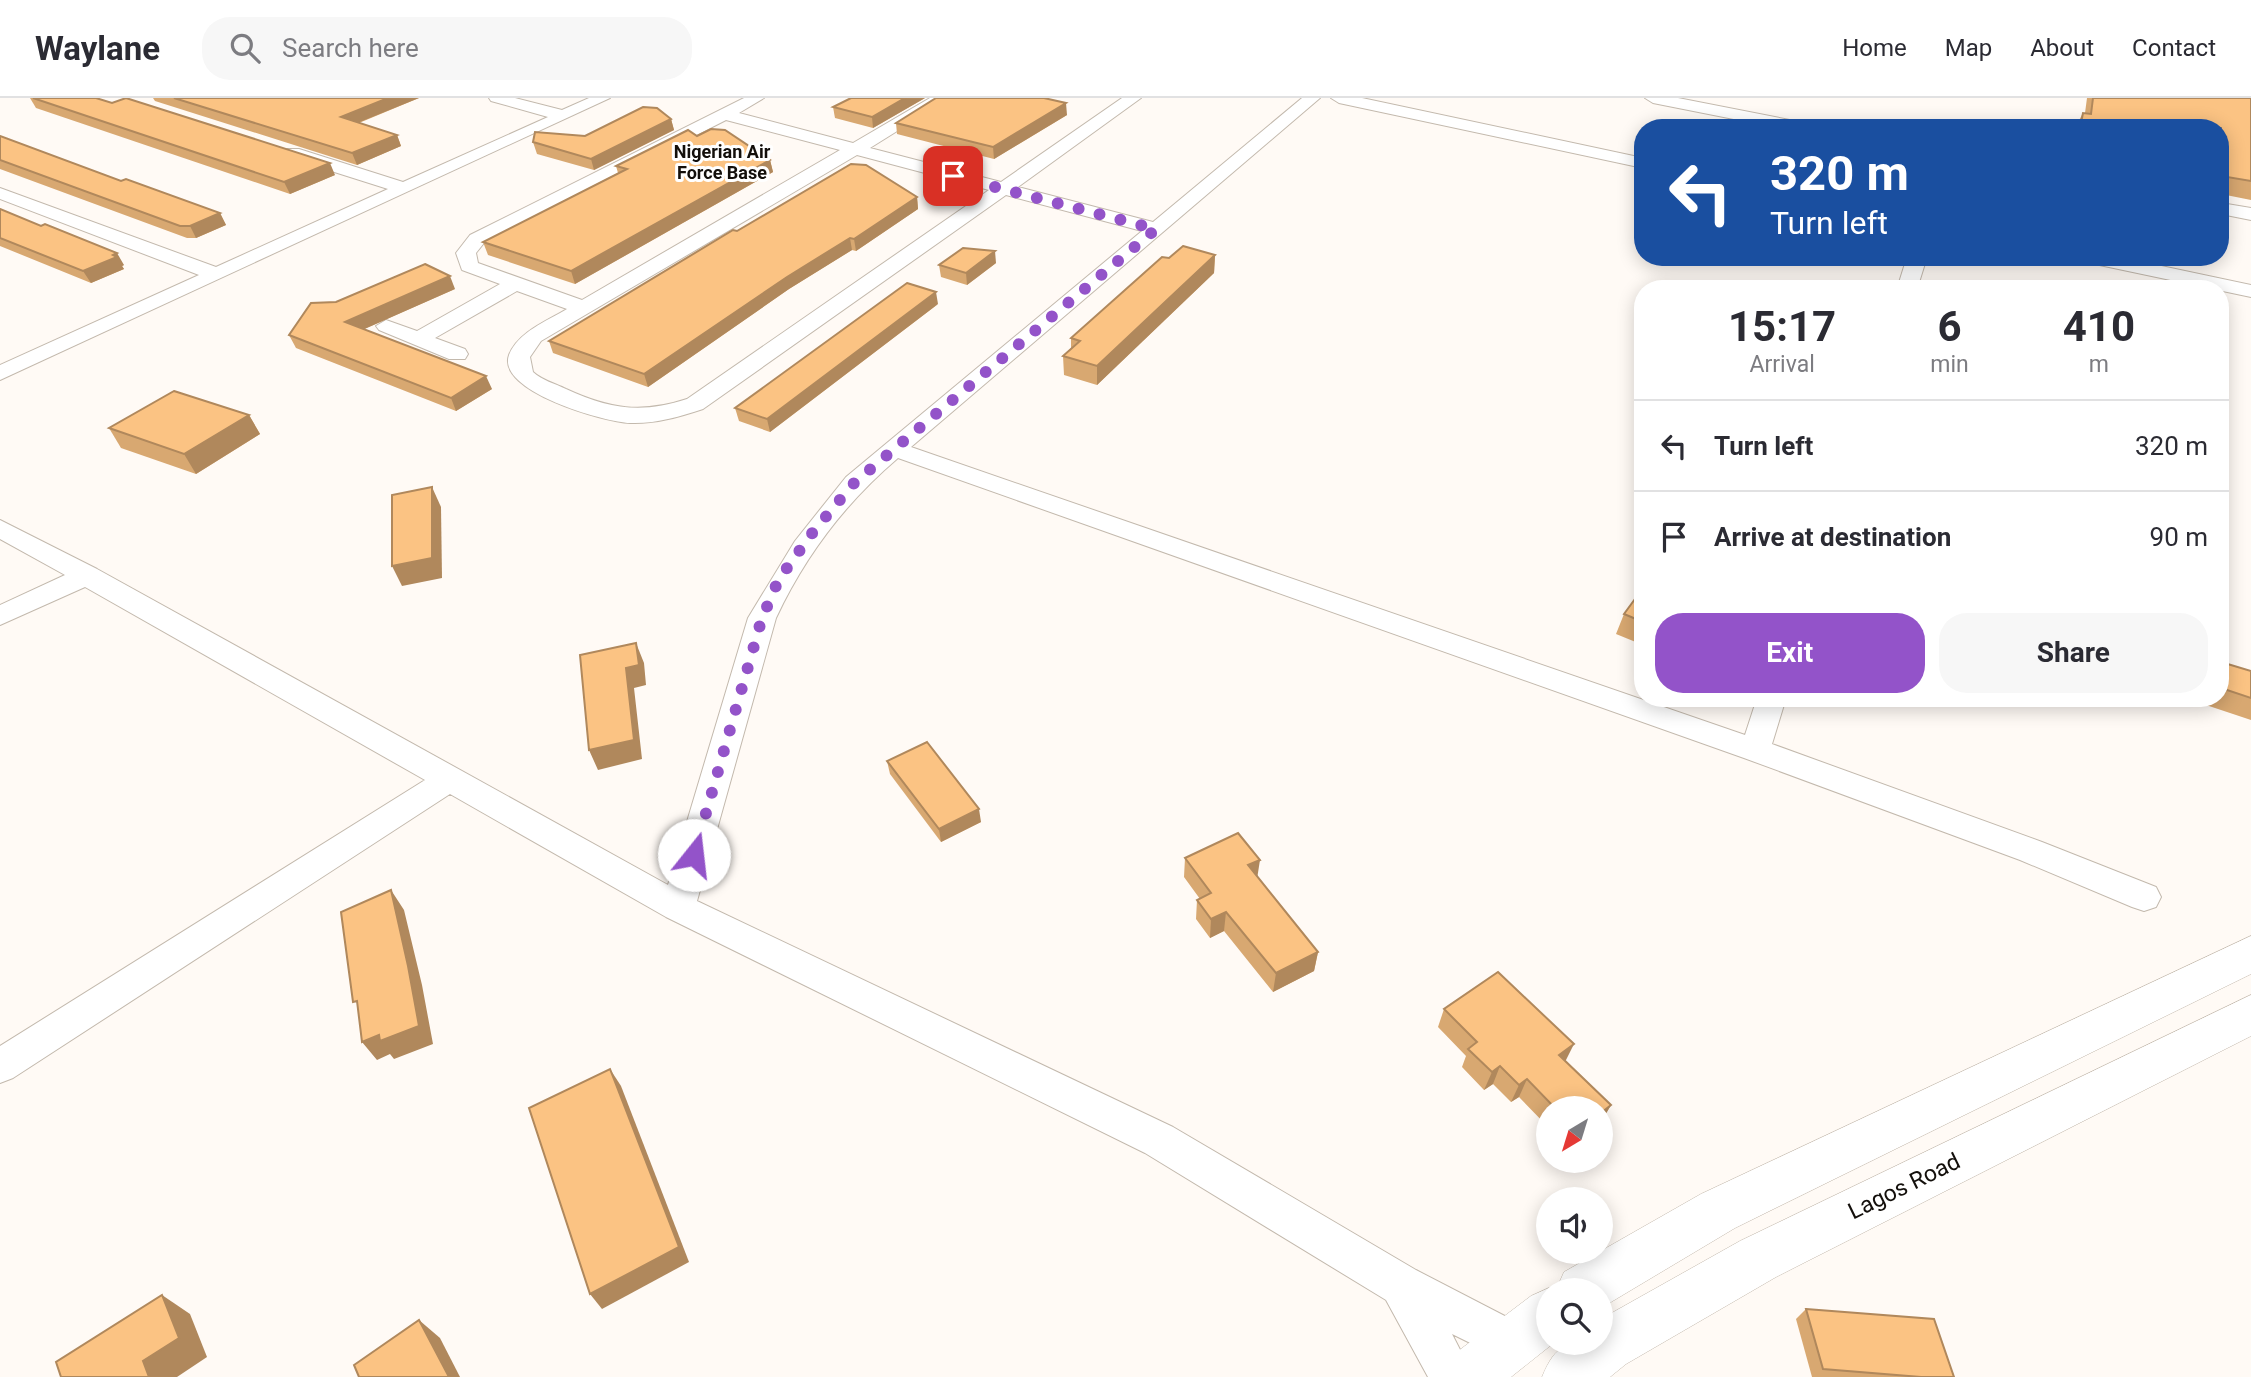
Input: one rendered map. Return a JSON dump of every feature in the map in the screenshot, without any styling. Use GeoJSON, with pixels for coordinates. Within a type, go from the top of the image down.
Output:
{"type":"FeatureCollection","features":[{"type":"Feature","properties":{"kind":"main road"},"geometry":{"type":"LineString","coordinates":[[1603,1278],[1717,1211],[2251,954]]}},
{"type":"Feature","properties":{"kind":"main road","name":"Lagos Road"},"geometry":{"type":"LineString","coordinates":[[1569,1377],[1607,1345],[1758,1259],[2251,1014]]}},
{"type":"Feature","properties":{"kind":"main road"},"geometry":{"type":"LineString","coordinates":[[1468,1377],[1531,1328]]}},
{"type":"Feature","properties":{"kind":"street"},"geometry":{"type":"LineString","coordinates":[[497,98],[560,116]]}},
{"type":"Feature","properties":{"kind":"street"},"geometry":{"type":"LineString","coordinates":[[0,373],[602,98]]}},
{"type":"Feature","properties":{"kind":"street"},"geometry":{"type":"LineString","coordinates":[[583,308],[470,266],[466,253],[477,239],[756,98]]}},
{"type":"Feature","properties":{"kind":"street"},"geometry":{"type":"LineString","coordinates":[[942,98],[534,337],[522,348],[517,359],[519,370],[527,380],[606,414],[625,418],[671,413],[695,404],[1133,98]]}},
{"type":"Feature","properties":{"kind":"street"},"geometry":{"type":"LineString","coordinates":[[678,907],[762,618],[779,579],[813,532],[855,482],[1312,98]]}},
{"type":"Feature","properties":{"kind":"street"},"geometry":{"type":"LineString","coordinates":[[1339,98],[1634,161]]}},
{"type":"Feature","properties":{"kind":"street"},"geometry":{"type":"LineString","coordinates":[[1653,98],[1774,115],[1784,119]]}},
{"type":"Feature","properties":{"kind":"street"},"geometry":{"type":"LineString","coordinates":[[724,114],[1156,229]]}},
{"type":"Feature","properties":{"kind":"street"},"geometry":{"type":"LineString","coordinates":[[274,147],[403,188]]}},
{"type":"Feature","properties":{"kind":"street"},"geometry":{"type":"LineString","coordinates":[[0,193],[216,274]]}},
{"type":"Feature","properties":{"kind":"street"},"geometry":{"type":"LineString","coordinates":[[2229,210],[2251,214]]}},
{"type":"Feature","properties":{"kind":"street"},"geometry":{"type":"LineString","coordinates":[[2131,266],[2196,280]]}},
{"type":"Feature","properties":{"kind":"street"},"geometry":{"type":"LineString","coordinates":[[420,338],[516,283]]}},
{"type":"Feature","properties":{"kind":"street"},"geometry":{"type":"LineString","coordinates":[[2229,287],[2251,292]]}},
{"type":"Feature","properties":{"kind":"street"},"geometry":{"type":"LineString","coordinates":[[386,326],[457,354]]}},
{"type":"Feature","properties":{"kind":"street"},"geometry":{"type":"LineString","coordinates":[[894,449],[1755,750],[2018,847],[2144,897]]}},
{"type":"Feature","properties":{"kind":"street"},"geometry":{"type":"LineString","coordinates":[[0,528],[678,907],[1159,1140],[1401,1285],[1531,1328]]}},
{"type":"Feature","properties":{"kind":"street"},"geometry":{"type":"LineString","coordinates":[[0,616],[88,575]]}},
{"type":"Feature","properties":{"kind":"street"},"geometry":{"type":"LineString","coordinates":[[1755,750],[1769,707]]}},
{"type":"Feature","properties":{"kind":"street"},"geometry":{"type":"LineString","coordinates":[[0,1066],[447,780]]}},
{"type":"Feature","properties":{"kind":"street"},"geometry":{"type":"LineString","coordinates":[[1401,1285],[1452,1377]]}},
{"type":"Feature","properties":{"kind":"building"},"geometry":{"type":"Polygon","coordinates":[[[33,98],[96,98],[112,103],[126,98],[330,163],[284,182],[33,98]]]}},
{"type":"Feature","properties":{"kind":"building"},"geometry":{"type":"Polygon","coordinates":[[[174,98],[388,98],[341,117],[397,135],[352,153],[174,98]]]}},
{"type":"Feature","properties":{"kind":"building"},"geometry":{"type":"Polygon","coordinates":[[[851,98],[905,98],[872,117],[833,107],[851,98]]]}},
{"type":"Feature","properties":{"kind":"building"},"geometry":{"type":"Polygon","coordinates":[[[936,98],[1044,98],[1066,103],[993,147],[896,123],[936,98]]]}},
{"type":"Feature","properties":{"kind":"building"},"geometry":{"type":"Polygon","coordinates":[[[2093,98],[2251,98],[2251,181],[2229,177],[2229,119],[2082,119],[2083,113],[2091,114],[2093,98]]]}},
{"type":"Feature","properties":{"kind":"building"},"geometry":{"type":"Polygon","coordinates":[[[643,107],[657,108],[671,119],[591,159],[533,142],[535,132],[585,136],[643,107]]]}},
{"type":"Feature","properties":{"kind":"building"},"geometry":{"type":"Polygon","coordinates":[[[711,129],[725,130],[770,160],[571,271],[483,242],[627,169],[616,166],[688,130],[697,136],[711,129]]]}},
{"type":"Feature","properties":{"kind":"building"},"geometry":{"type":"Polygon","coordinates":[[[0,136],[121,181],[126,179],[220,213],[190,226],[180,226],[0,160],[0,136]]]}},
{"type":"Feature","properties":{"kind":"building"},"geometry":{"type":"Polygon","coordinates":[[[851,164],[866,165],[917,197],[854,239],[850,238],[787,277],[644,374],[549,341],[733,230],[737,231],[851,164]]]}},
{"type":"Feature","properties":{"kind":"building"},"geometry":{"type":"Polygon","coordinates":[[[0,209],[117,253],[113,255],[117,257],[83,271],[0,238],[0,209]]]}},
{"type":"Feature","properties":{"kind":"building"},"geometry":{"type":"Polygon","coordinates":[[[1183,246],[1215,255],[1097,366],[1063,356],[1080,341],[1071,338],[1162,257],[1169,258],[1183,246]]]}},
{"type":"Feature","properties":{"kind":"building"},"geometry":{"type":"Polygon","coordinates":[[[963,248],[995,251],[966,273],[939,265],[963,248]]]}},
{"type":"Feature","properties":{"kind":"building"},"geometry":{"type":"Polygon","coordinates":[[[425,264],[450,276],[345,322],[486,376],[451,398],[289,335],[311,303],[336,302],[425,264]]]}},
{"type":"Feature","properties":{"kind":"building"},"geometry":{"type":"Polygon","coordinates":[[[907,283],[936,292],[767,419],[735,408],[907,283]]]}},
{"type":"Feature","properties":{"kind":"building"},"geometry":{"type":"Polygon","coordinates":[[[174,391],[249,415],[184,454],[109,428],[174,391]]]}},
{"type":"Feature","properties":{"kind":"building"},"geometry":{"type":"Polygon","coordinates":[[[432,487],[432,558],[392,566],[392,495],[432,487]]]}},
{"type":"Feature","properties":{"kind":"building"},"geometry":{"type":"Polygon","coordinates":[[[1634,600],[1634,618],[1624,614],[1634,600]]]}},
{"type":"Feature","properties":{"kind":"building"},"geometry":{"type":"Polygon","coordinates":[[[636,643],[639,665],[626,668],[634,740],[589,750],[580,655],[636,643]]]}},
{"type":"Feature","properties":{"kind":"building"},"geometry":{"type":"Polygon","coordinates":[[[2229,664],[2251,671],[2251,698],[2229,691],[2229,664]]]}},
{"type":"Feature","properties":{"kind":"building"},"geometry":{"type":"Polygon","coordinates":[[[927,742],[979,809],[939,829],[887,761],[927,742]]]}},
{"type":"Feature","properties":{"kind":"building"},"geometry":{"type":"Polygon","coordinates":[[[1238,833],[1260,860],[1248,865],[1318,952],[1276,973],[1226,912],[1211,919],[1197,900],[1211,893],[1185,858],[1238,833]]]}},
{"type":"Feature","properties":{"kind":"building"},"geometry":{"type":"Polygon","coordinates":[[[391,890],[419,1026],[380,1041],[379,1035],[362,1042],[357,1001],[353,1002],[341,912],[391,890]]]}},
{"type":"Feature","properties":{"kind":"building"},"geometry":{"type":"Polygon","coordinates":[[[1498,972],[1574,1044],[1559,1055],[1602,1096],[1543,1096],[1527,1079],[1519,1085],[1500,1066],[1492,1072],[1468,1049],[1477,1042],[1444,1009],[1498,972]]]}},
{"type":"Feature","properties":{"kind":"building"},"geometry":{"type":"Polygon","coordinates":[[[610,1069],[679,1247],[590,1294],[529,1108],[610,1069]]]}},
{"type":"Feature","properties":{"kind":"building"},"geometry":{"type":"Polygon","coordinates":[[[162,1295],[179,1338],[143,1361],[149,1377],[61,1377],[56,1362],[162,1295]]]}},
{"type":"Feature","properties":{"kind":"building"},"geometry":{"type":"Polygon","coordinates":[[[1806,1309],[1934,1319],[1954,1377],[1823,1369],[1806,1309]]]}},
{"type":"Feature","properties":{"kind":"building"},"geometry":{"type":"Polygon","coordinates":[[[419,1320],[449,1377],[359,1377],[354,1365],[419,1320]]]}},
{"type":"Feature","properties":{"kind":"district","name":"Nigerian Air Force Base"},"geometry":{"type":"Point","coordinates":[722,162]}},
{"type":"Feature","properties":{"kind":"route"},"geometry":{"type":"LineString","coordinates":[[694,855],[762,618],[779,579],[813,532],[855,482],[1156,229],[953,176]]}}]}
